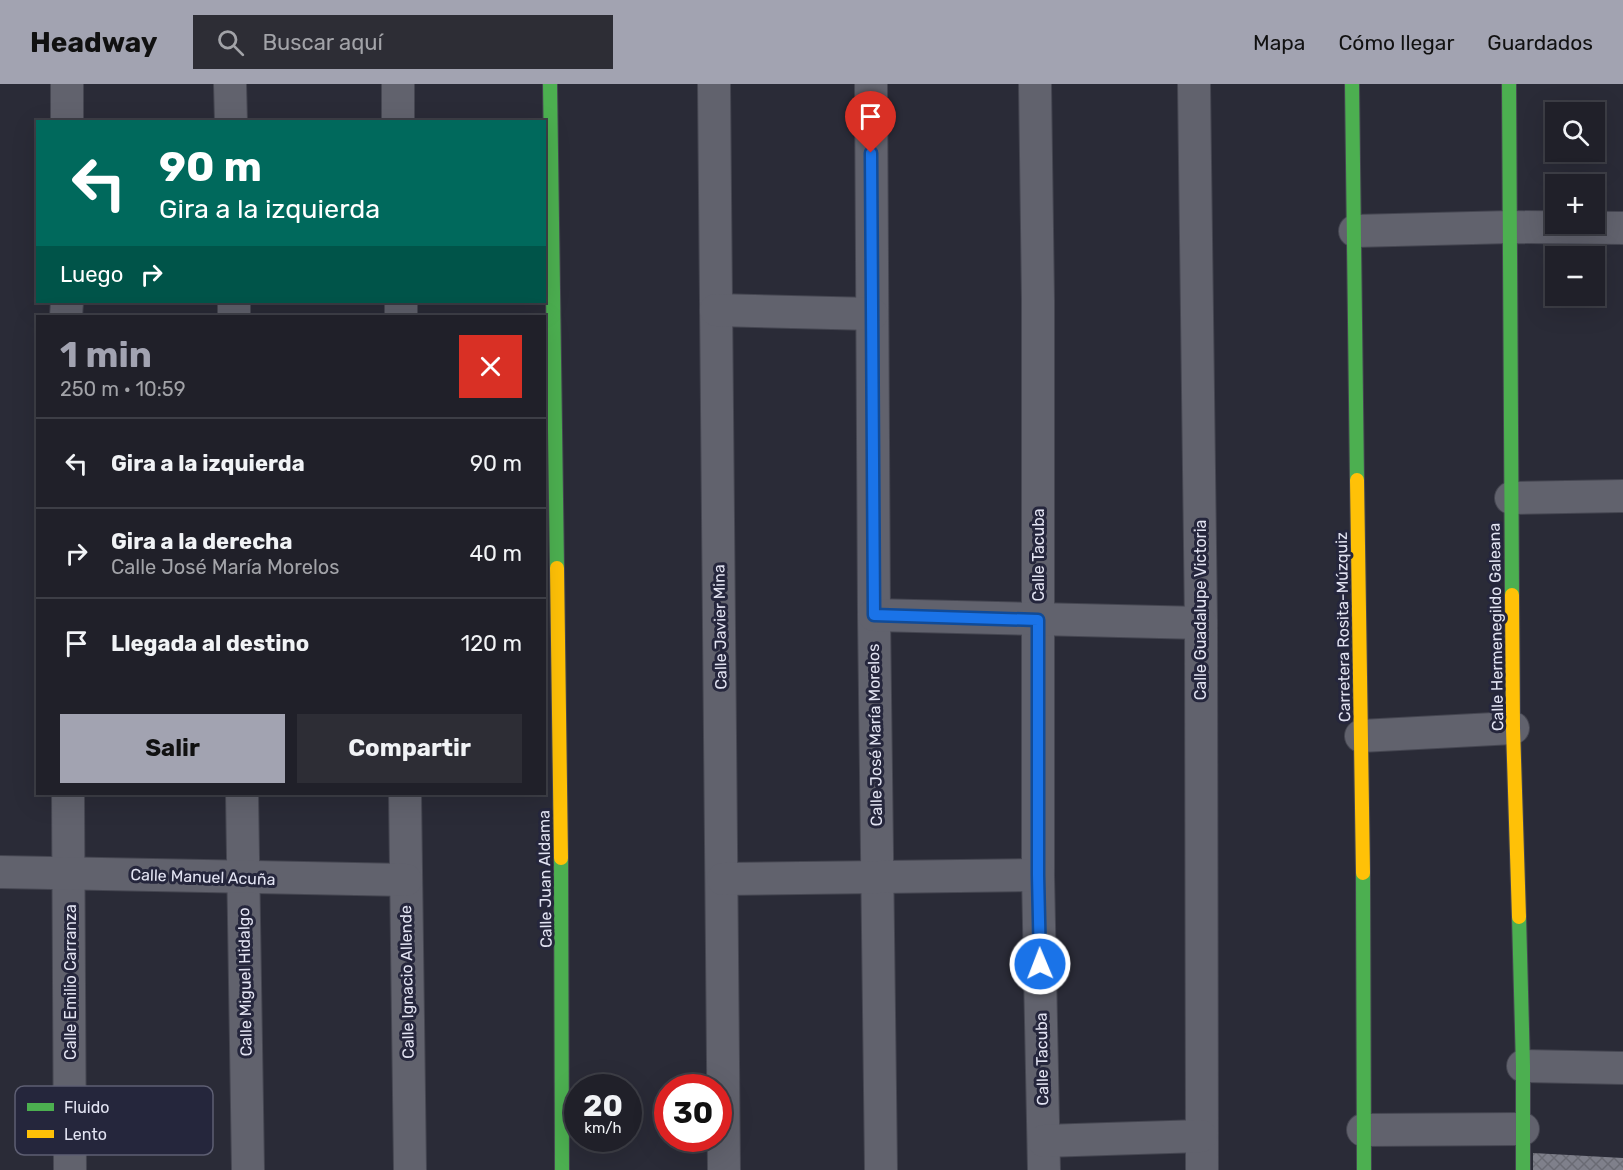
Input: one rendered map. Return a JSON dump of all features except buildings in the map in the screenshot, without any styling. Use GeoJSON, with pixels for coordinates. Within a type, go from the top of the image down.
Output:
{"type":"FeatureCollection","features":[{"type":"Feature","properties":{"kind":"street"},"geometry":{"type":"LineString","coordinates":[[67,120],[68,84]]}},
{"type":"Feature","properties":{"kind":"street"},"geometry":{"type":"LineString","coordinates":[[230,84],[231,120]]}},
{"type":"Feature","properties":{"kind":"street"},"geometry":{"type":"LineString","coordinates":[[398,84],[399,120]]}},
{"type":"Feature","properties":{"kind":"street","name":"Calle Juan Aldama"},"geometry":{"type":"LineString","coordinates":[[549,84],[562,953],[562,1170]]}},
{"type":"Feature","properties":{"kind":"street","name":"Calle Javier Mina"},"geometry":{"type":"LineString","coordinates":[[714,84],[724,1170]]}},
{"type":"Feature","properties":{"kind":"street","name":"Calle José María Morelos"},"geometry":{"type":"LineString","coordinates":[[871,84],[874,615],[881,1170]]}},
{"type":"Feature","properties":{"kind":"street","name":"Calle Tacuba"},"geometry":{"type":"LineString","coordinates":[[1035,84],[1038,301],[1038,875],[1044,1155]]}},
{"type":"Feature","properties":{"kind":"street","name":"Calle Guadalupe Victoria"},"geometry":{"type":"LineString","coordinates":[[1194,84],[1201,623],[1202,1170]]}},
{"type":"Feature","properties":{"kind":"street","name":"Carretera Rosita-Múzquiz"},"geometry":{"type":"LineString","coordinates":[[1352,84],[1364,955],[1364,1170]]}},
{"type":"Feature","properties":{"kind":"street","name":"Calle Hermenegildo Galeana"},"geometry":{"type":"LineString","coordinates":[[1509,84],[1513,728],[1523,1066],[1522,1170]]}},
{"type":"Feature","properties":{"kind":"street"},"geometry":{"type":"LineString","coordinates":[[1355,231],[1511,227],[1623,228]]}},
{"type":"Feature","properties":{"kind":"street"},"geometry":{"type":"LineString","coordinates":[[716,310],[872,314]]}},
{"type":"Feature","properties":{"kind":"street"},"geometry":{"type":"LineString","coordinates":[[1511,498],[1623,496]]}},
{"type":"Feature","properties":{"kind":"street"},"geometry":{"type":"LineString","coordinates":[[874,615],[1201,623]]}},
{"type":"Feature","properties":{"kind":"street"},"geometry":{"type":"LineString","coordinates":[[1361,736],[1513,728]]}},
{"type":"Feature","properties":{"kind":"street","name":"Calle Emilio Carranza"},"geometry":{"type":"LineString","coordinates":[[68,795],[70,1086]]}},
{"type":"Feature","properties":{"kind":"street","name":"Calle Miguel Hidalgo"},"geometry":{"type":"LineString","coordinates":[[242,795],[248,1170]]}},
{"type":"Feature","properties":{"kind":"street","name":"Calle Ignacio Allende"},"geometry":{"type":"LineString","coordinates":[[405,795],[410,1170]]}},
{"type":"Feature","properties":{"kind":"street","name":"Calle Manuel Acuña"},"geometry":{"type":"LineString","coordinates":[[0,872],[243,879],[406,880]]}},
{"type":"Feature","properties":{"kind":"street"},"geometry":{"type":"LineString","coordinates":[[723,879],[877,879],[1038,875]]}},
{"type":"Feature","properties":{"kind":"street"},"geometry":{"type":"LineString","coordinates":[[1523,1066],[1623,1068]]}},
{"type":"Feature","properties":{"kind":"street"},"geometry":{"type":"LineString","coordinates":[[1363,1130],[1523,1129]]}},
{"type":"Feature","properties":{"kind":"street"},"geometry":{"type":"LineString","coordinates":[[1044,1155],[1201,1136]]}},
{"type":"Feature","properties":{"kind":"street","name":"Calle Emilio Carranza"},"geometry":{"type":"LineString","coordinates":[[70,1155],[70,1170]]}},
{"type":"Feature","properties":{"kind":"traffic: fast"},"geometry":{"type":"LineString","coordinates":[[550,84],[557,568]]}},
{"type":"Feature","properties":{"kind":"traffic: fast"},"geometry":{"type":"LineString","coordinates":[[1352,84],[1357,480]]}},
{"type":"Feature","properties":{"kind":"traffic: fast"},"geometry":{"type":"LineString","coordinates":[[1509,84],[1512,595]]}},
{"type":"Feature","properties":{"kind":"traffic: fast"},"geometry":{"type":"LineString","coordinates":[[561,858],[562,1170]]}},
{"type":"Feature","properties":{"kind":"traffic: fast"},"geometry":{"type":"LineString","coordinates":[[1363,873],[1364,1170]]}},
{"type":"Feature","properties":{"kind":"traffic: fast"},"geometry":{"type":"LineString","coordinates":[[1519,917],[1523,1170]]}},
{"type":"Feature","properties":{"kind":"traffic: slow"},"geometry":{"type":"LineString","coordinates":[[1357,480],[1363,873]]}},
{"type":"Feature","properties":{"kind":"traffic: slow"},"geometry":{"type":"LineString","coordinates":[[557,568],[561,858]]}},
{"type":"Feature","properties":{"kind":"traffic: slow"},"geometry":{"type":"LineString","coordinates":[[1512,595],[1513,728],[1519,917]]}},
{"type":"Feature","properties":{"kind":"route"},"geometry":{"type":"LineString","coordinates":[[871,153],[874,615],[1038,620],[1040,964]]}}]}
